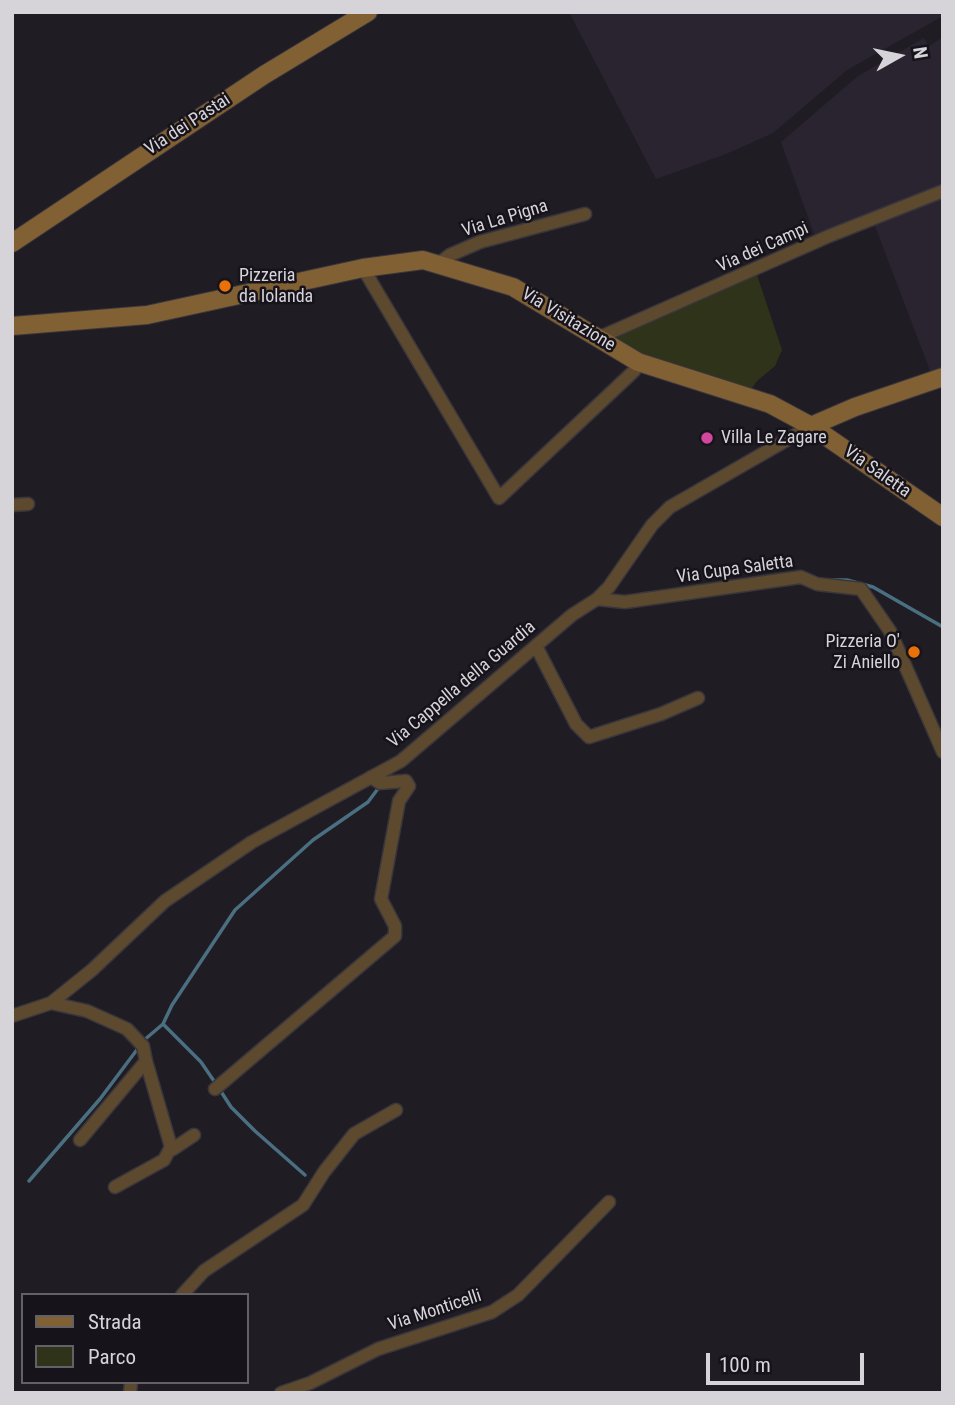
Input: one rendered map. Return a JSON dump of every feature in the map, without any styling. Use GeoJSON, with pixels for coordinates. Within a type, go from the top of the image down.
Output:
{"type":"FeatureCollection","features":[{"type":"Feature","properties":{"kind":"street","name":"Via dei Pastai"},"geometry":{"type":"LineString","coordinates":[[12,243],[253,83],[368,12]]}},
{"type":"Feature","properties":{"kind":"street","name":"Via dei Campi"},"geometry":{"type":"LineString","coordinates":[[598,338],[829,236],[943,191]]}},
{"type":"Feature","properties":{"kind":"street","name":"Via La Pigna"},"geometry":{"type":"LineString","coordinates":[[438,264],[450,255],[480,242],[585,214]]}},
{"type":"Feature","properties":{"kind":"street","name":"Via Visitazione"},"geometry":{"type":"LineString","coordinates":[[12,326],[147,315],[363,268],[423,260],[513,287],[638,362],[770,404],[811,426]]}},
{"type":"Feature","properties":{"kind":"street"},"geometry":{"type":"LineString","coordinates":[[363,268],[499,498],[634,371],[638,362]]}},
{"type":"Feature","properties":{"kind":"street"},"geometry":{"type":"LineString","coordinates":[[811,426],[855,407],[943,377]]}},
{"type":"Feature","properties":{"kind":"street","name":"Via Saletta"},"geometry":{"type":"LineString","coordinates":[[811,426],[942,515]]}},
{"type":"Feature","properties":{"kind":"street","name":"Via Cappella della Guardia"},"geometry":{"type":"LineString","coordinates":[[12,1016],[51,1003],[165,901],[252,842],[380,781],[401,761],[540,651],[597,599],[609,587],[652,525],[670,507],[811,426]]}},
{"type":"Feature","properties":{"kind":"street"},"geometry":{"type":"LineString","coordinates":[[12,505],[28,504]]}},
{"type":"Feature","properties":{"kind":"street","name":"Via Cupa Saletta"},"geometry":{"type":"LineString","coordinates":[[597,599],[625,602],[801,577],[817,584],[861,589],[890,631],[943,752]]}},
{"type":"Feature","properties":{"kind":"street"},"geometry":{"type":"LineString","coordinates":[[540,651],[576,724],[591,737],[698,698]]}},
{"type":"Feature","properties":{"kind":"street"},"geometry":{"type":"LineString","coordinates":[[215,1089],[395,936],[395,926],[381,900],[399,802],[409,786],[406,781],[380,781]]}},
{"type":"Feature","properties":{"kind":"street"},"geometry":{"type":"LineString","coordinates":[[51,1003],[87,1011],[127,1029],[141,1044],[171,1147],[164,1160],[115,1187]]}},
{"type":"Feature","properties":{"kind":"street"},"geometry":{"type":"LineString","coordinates":[[80,1140],[146,1061]]}},
{"type":"Feature","properties":{"kind":"street"},"geometry":{"type":"LineString","coordinates":[[184,1293],[204,1271],[303,1205],[324,1172],[354,1134],[396,1110]]}},
{"type":"Feature","properties":{"kind":"street"},"geometry":{"type":"LineString","coordinates":[[171,1147],[173,1149],[194,1135]]}},
{"type":"Feature","properties":{"kind":"street","name":"Via Monticelli"},"geometry":{"type":"LineString","coordinates":[[281,1393],[310,1383],[378,1349],[492,1312],[518,1295],[609,1202]]}},
{"type":"Feature","properties":{"kind":"shaded area"},"geometry":{"type":"Polygon","coordinates":[[[569,12],[943,12],[943,16],[847,70],[773,133],[726,154],[656,179],[569,12]]]}},
{"type":"Feature","properties":{"kind":"shaded area"},"geometry":{"type":"Polygon","coordinates":[[[943,37],[943,187],[816,239],[781,142],[858,76],[924,38],[929,46],[943,37]]]}},
{"type":"Feature","properties":{"kind":"shaded area"},"geometry":{"type":"Polygon","coordinates":[[[941,197],[943,369],[931,373],[875,226],[941,197]]]}},
{"type":"Feature","properties":{"kind":"green space"},"geometry":{"type":"Polygon","coordinates":[[[757,275],[782,350],[775,366],[757,381],[750,391],[676,371],[609,339],[757,275]]]}},
{"type":"Feature","properties":{"kind":"waterway"},"geometry":{"type":"LineString","coordinates":[[833,580],[847,580],[873,587],[943,627]]}},
{"type":"Feature","properties":{"kind":"waterway"},"geometry":{"type":"LineString","coordinates":[[143,1041],[163,1024],[172,1005],[235,910],[313,840],[368,802],[380,786]]}},
{"type":"Feature","properties":{"kind":"waterway"},"geometry":{"type":"LineString","coordinates":[[163,1024],[201,1062],[216,1084]]}},
{"type":"Feature","properties":{"kind":"waterway"},"geometry":{"type":"LineString","coordinates":[[29,1181],[100,1099],[139,1047]]}},
{"type":"Feature","properties":{"kind":"waterway"},"geometry":{"type":"LineString","coordinates":[[220,1090],[231,1107],[305,1175]]}},
{"type":"Feature","properties":{"kind":"place","name":"Pizzeria da Iolanda"},"geometry":{"type":"Point","coordinates":[225,286]}},
{"type":"Feature","properties":{"kind":"place","name":"Villa Le Zagare"},"geometry":{"type":"Point","coordinates":[707,438]}},
{"type":"Feature","properties":{"kind":"place","name":"Pizzeria O' Zi Aniello"},"geometry":{"type":"Point","coordinates":[914,652]}}]}
